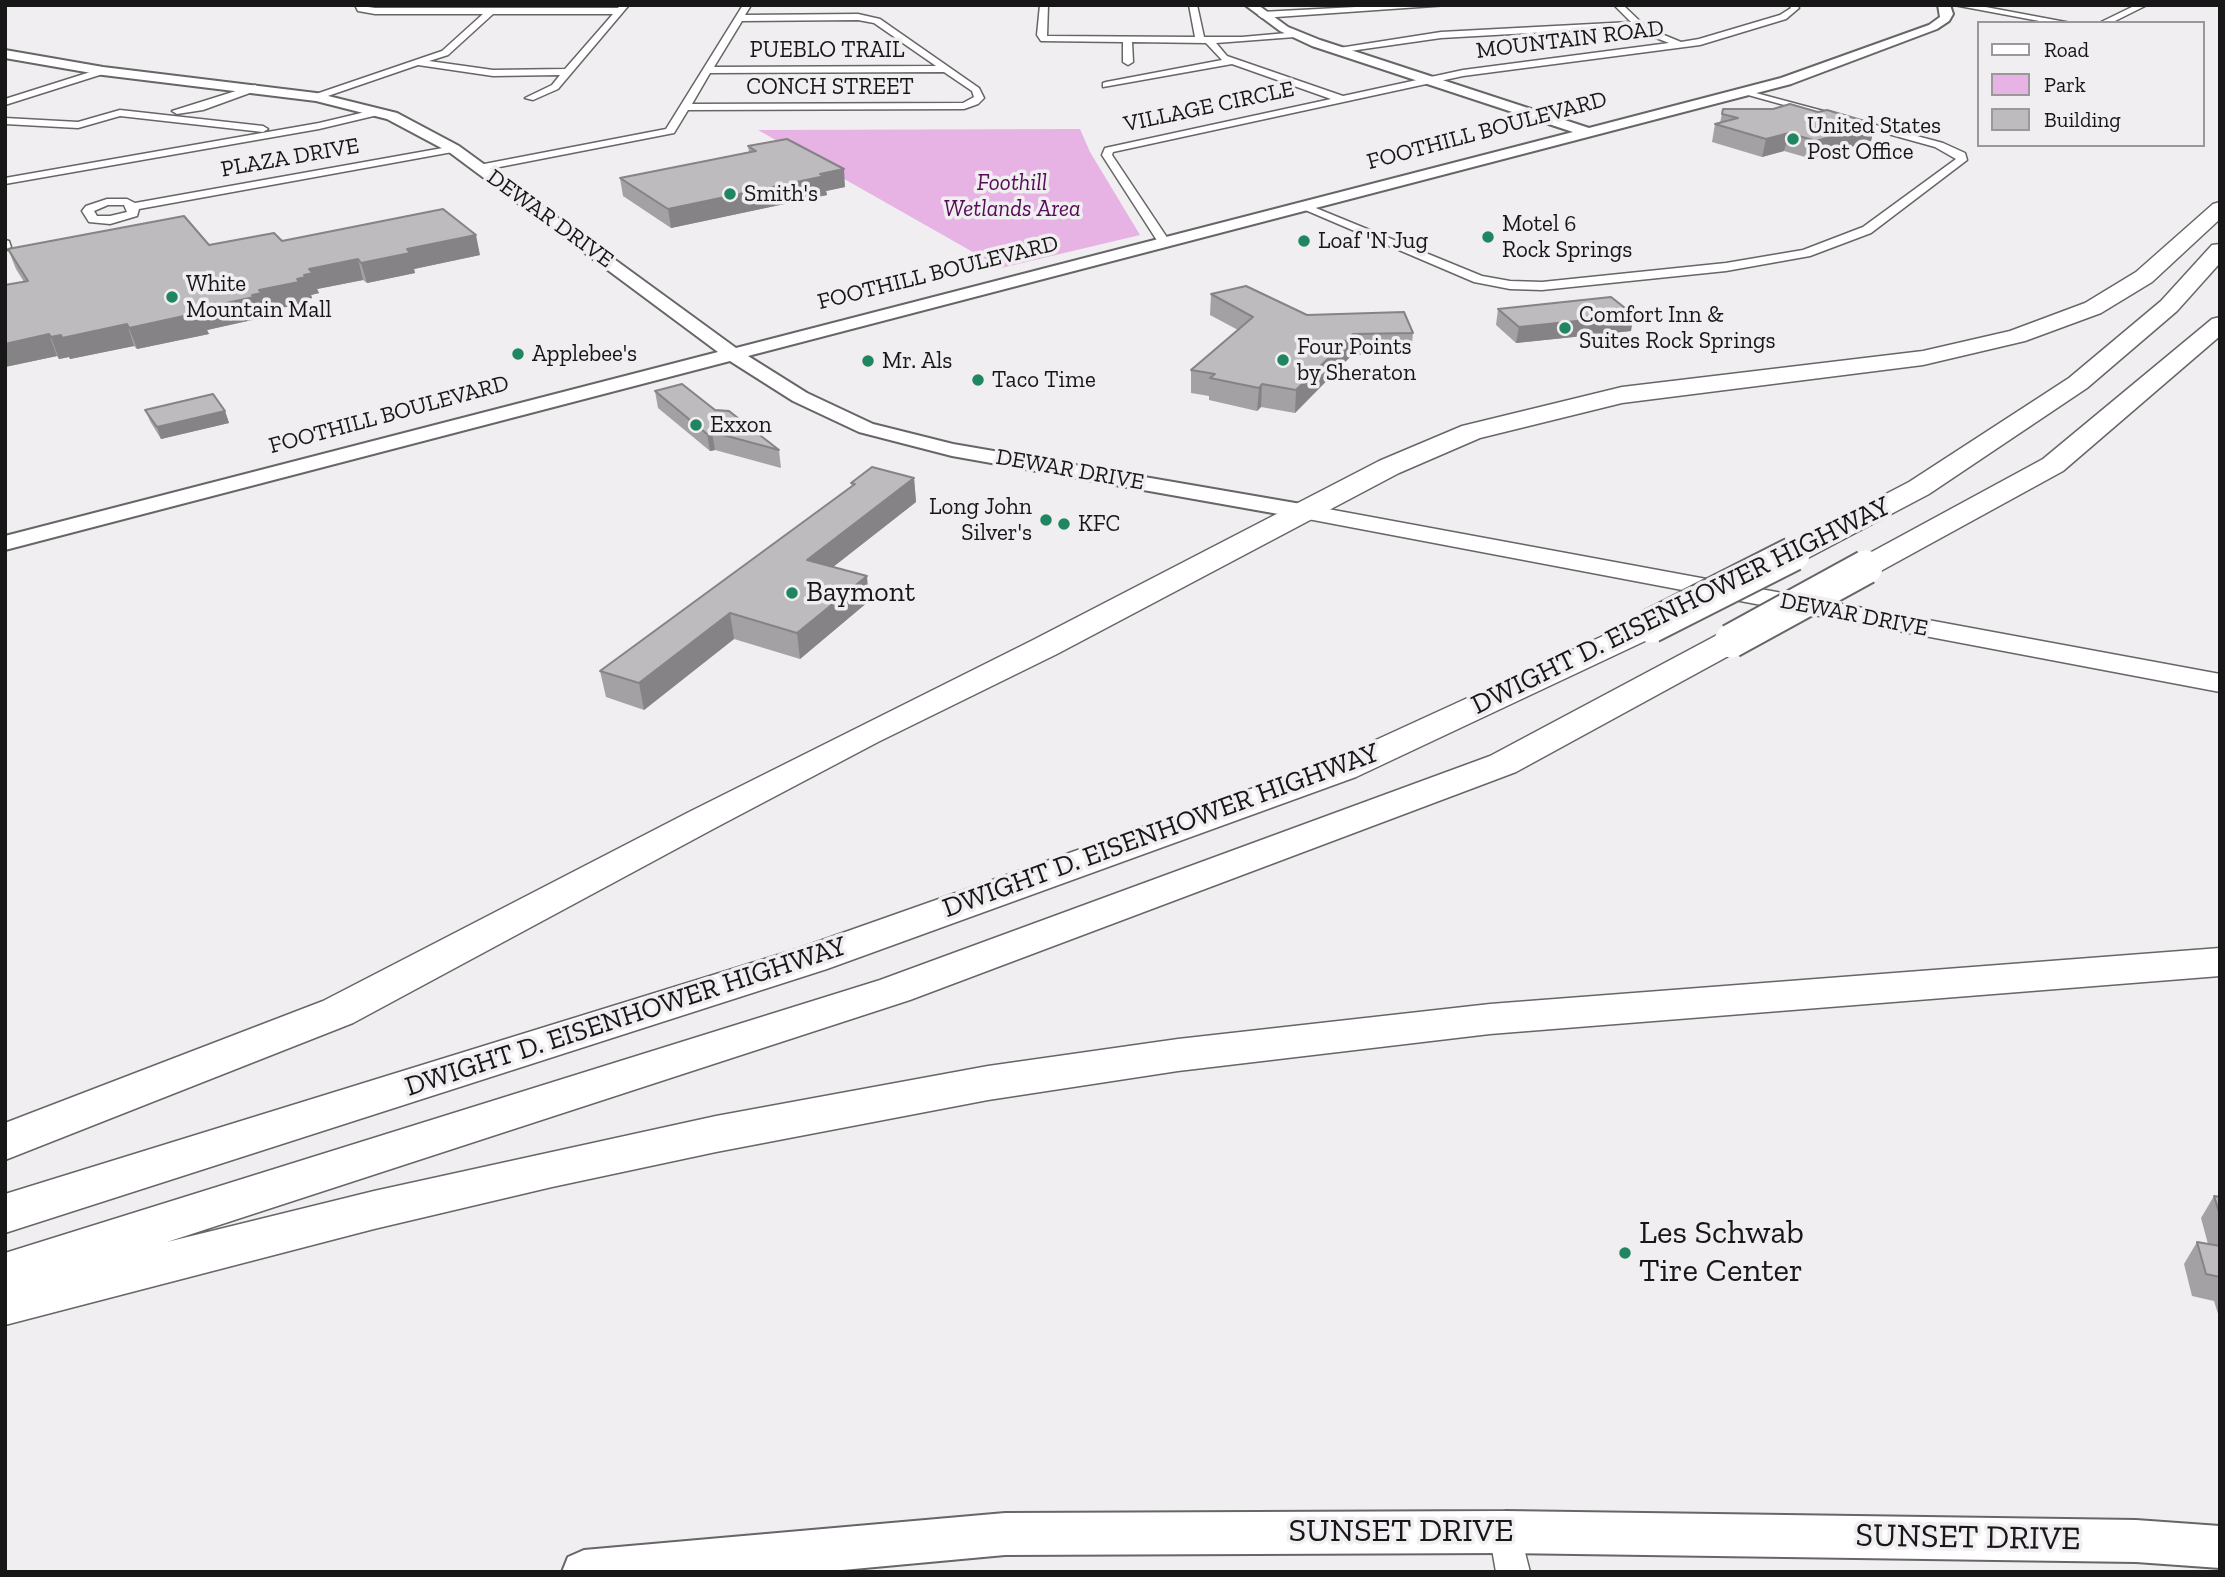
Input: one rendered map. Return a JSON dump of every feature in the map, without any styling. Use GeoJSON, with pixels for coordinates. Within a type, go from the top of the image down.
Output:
{"type":"FeatureCollection","features":[{"type":"Feature","properties":{"kind":"highway"},"geometry":{"type":"LineString","coordinates":[[5,1142],[338,1012],[855,741],[1045,648],[1301,511],[1389,467],[1471,432],[1622,395],[1923,358],[2017,336],[2093,308],[2144,277],[2220,208]]}},
{"type":"Feature","properties":{"kind":"highway","name":"DWIGHT D. EISENHOWER HIGHWAY"},"geometry":{"type":"LineString","coordinates":[[5,1214],[825,954],[1343,769],[1651,626],[1919,488],[2078,383],[2169,306],[2220,250]]}},
{"type":"Feature","properties":{"kind":"highway","name":"DWIGHT D. EISENHOWER HIGHWAY"},"geometry":{"type":"LineString","coordinates":[[5,1274],[895,990],[1503,764],[2053,465],[2220,324]]}},
{"type":"Feature","properties":{"kind":"highway"},"geometry":{"type":"LineString","coordinates":[[5,1304],[348,1216],[552,1169],[716,1134],[988,1083],[1204,1052],[1477,1020],[2220,962]]}},
{"type":"Feature","properties":{"kind":"main road","name":"DEWAR DRIVE"},"geometry":{"type":"LineString","coordinates":[[1301,511],[2220,683]]}},
{"type":"Feature","properties":{"kind":"street"},"geometry":{"type":"LineString","coordinates":[[359,5],[361,9],[375,10],[622,8]]}},
{"type":"Feature","properties":{"kind":"street"},"geometry":{"type":"LineString","coordinates":[[479,168],[670,131],[747,5]]}},
{"type":"Feature","properties":{"kind":"street"},"geometry":{"type":"LineString","coordinates":[[1044,5],[1041,35],[1044,39],[1242,40],[1295,34]]}},
{"type":"Feature","properties":{"kind":"street"},"geometry":{"type":"LineString","coordinates":[[1193,5],[1205,40],[1219,50],[1221,55],[1343,100]]}},
{"type":"Feature","properties":{"kind":"street"},"geometry":{"type":"LineString","coordinates":[[1250,5],[1295,34],[1339,51],[1587,132]]}},
{"type":"Feature","properties":{"kind":"street"},"geometry":{"type":"LineString","coordinates":[[1262,15],[1444,5]]}},
{"type":"Feature","properties":{"kind":"street"},"geometry":{"type":"LineString","coordinates":[[1618,5],[1650,34],[1680,45]]}},
{"type":"Feature","properties":{"kind":"street","name":"MOUNTAIN ROAD"},"geometry":{"type":"LineString","coordinates":[[1343,100],[1487,70],[1680,45],[1719,37],[1783,17],[1795,8],[1793,5]]}},
{"type":"Feature","properties":{"kind":"street","name":"FOOTHILL BOULEVARD"},"geometry":{"type":"LineString","coordinates":[[5,543],[1808,75],[1933,27],[1945,19],[1947,14],[1944,5]]}},
{"type":"Feature","properties":{"kind":"street"},"geometry":{"type":"LineString","coordinates":[[1958,5],[2055,21]]}},
{"type":"Feature","properties":{"kind":"street"},"geometry":{"type":"LineString","coordinates":[[2107,21],[2143,5]]}},
{"type":"Feature","properties":{"kind":"street"},"geometry":{"type":"LineString","coordinates":[[530,98],[555,87],[622,8]]}},
{"type":"Feature","properties":{"kind":"street"},"geometry":{"type":"LineString","coordinates":[[316,96],[445,53],[491,11]]}},
{"type":"Feature","properties":{"kind":"street"},"geometry":{"type":"LineString","coordinates":[[739,18],[870,18],[946,69]]}},
{"type":"Feature","properties":{"kind":"street"},"geometry":{"type":"LineString","coordinates":[[1339,51],[1441,35],[1638,24]]}},
{"type":"Feature","properties":{"kind":"street"},"geometry":{"type":"LineString","coordinates":[[1127,40],[1128,62]]}},
{"type":"Feature","properties":{"kind":"street","name":"DEWAR DRIVE"},"geometry":{"type":"LineString","coordinates":[[5,54],[103,71],[316,96],[378,112],[411,124],[454,149],[731,353],[800,397],[866,428],[952,450],[1301,511]]}},
{"type":"Feature","properties":{"kind":"street"},"geometry":{"type":"LineString","coordinates":[[1106,85],[1233,61]]}},
{"type":"Feature","properties":{"kind":"street"},"geometry":{"type":"LineString","coordinates":[[418,63],[493,73],[568,72]]}},
{"type":"Feature","properties":{"kind":"street","name":"PUEBLO TRAIL"},"geometry":{"type":"LineString","coordinates":[[708,70],[946,69]]}},
{"type":"Feature","properties":{"kind":"street","name":"CONCH STREET"},"geometry":{"type":"LineString","coordinates":[[685,107],[964,106],[979,98],[976,90],[946,69]]}},
{"type":"Feature","properties":{"kind":"street"},"geometry":{"type":"LineString","coordinates":[[5,102],[103,71]]}},
{"type":"Feature","properties":{"kind":"street"},"geometry":{"type":"LineString","coordinates":[[119,104],[187,111],[255,88]]}},
{"type":"Feature","properties":{"kind":"street"},"geometry":{"type":"LineString","coordinates":[[1301,206],[1479,279],[1510,285],[1542,286],[1726,267],[1806,253],[1867,230],[1962,160],[1961,155],[1939,145],[1744,91]]}},
{"type":"Feature","properties":{"kind":"street","name":"VILLAGE CIRCLE"},"geometry":{"type":"LineString","coordinates":[[1164,242],[1107,155],[1109,150],[1343,100]]}},
{"type":"Feature","properties":{"kind":"street"},"geometry":{"type":"LineString","coordinates":[[5,181],[378,112]]}},
{"type":"Feature","properties":{"kind":"street"},"geometry":{"type":"LineString","coordinates":[[5,121],[83,125],[120,113],[276,133]]}},
{"type":"Feature","properties":{"kind":"street"},"geometry":{"type":"LineString","coordinates":[[214,144],[223,152]]}},
{"type":"Feature","properties":{"kind":"street","name":"PLAZA DRIVE"},"geometry":{"type":"LineString","coordinates":[[133,207],[454,149]]}},
{"type":"Feature","properties":{"kind":"street","name":"SUNSET DRIVE"},"geometry":{"type":"LineString","coordinates":[[584,1572],[648,1569],[1005,1534],[1509,1552],[2094,1540],[2220,1547]]}},
{"type":"Feature","properties":{"kind":"green space","name":"Foothill Wetlands Area"},"geometry":{"type":"Polygon","coordinates":[[[1080,129],[1090,152],[1140,235],[1001,268],[758,130],[1080,129]]]}},
{"type":"Feature","properties":{"kind":"building"},"geometry":{"type":"Polygon","coordinates":[[[1790,104],[1818,112],[1827,110],[1875,124],[1816,141],[1789,133],[1766,139],[1715,124],[1738,118],[1722,114],[1723,109],[1773,109],[1790,104]]]}},
{"type":"Feature","properties":{"kind":"building"},"geometry":{"type":"Polygon","coordinates":[[[787,139],[844,169],[820,174],[825,176],[668,209],[620,178],[756,151],[748,146],[787,139]]]}},
{"type":"Feature","properties":{"kind":"building","name":"White Mountain Mall"},"geometry":{"type":"Polygon","coordinates":[[[443,209],[476,235],[407,249],[410,253],[361,263],[358,259],[309,269],[313,273],[297,279],[299,282],[259,290],[262,293],[252,295],[254,297],[199,309],[202,312],[129,328],[127,324],[62,338],[61,335],[51,337],[49,334],[5,344],[5,285],[28,281],[8,249],[184,216],[209,245],[274,233],[282,241],[443,209]]]}},
{"type":"Feature","properties":{"kind":"building"},"geometry":{"type":"Polygon","coordinates":[[[1246,286],[1307,315],[1404,312],[1413,333],[1353,334],[1296,390],[1262,384],[1259,388],[1210,378],[1215,374],[1191,370],[1253,317],[1211,294],[1246,286]]]}},
{"type":"Feature","properties":{"kind":"building"},"geometry":{"type":"Polygon","coordinates":[[[1611,297],[1634,315],[1519,327],[1498,309],[1611,297]]]}},
{"type":"Feature","properties":{"kind":"building"},"geometry":{"type":"Polygon","coordinates":[[[682,384],[715,410],[729,411],[779,450],[712,432],[707,434],[655,391],[682,384]]]}},
{"type":"Feature","properties":{"kind":"building"},"geometry":{"type":"Polygon","coordinates":[[[213,394],[225,411],[157,427],[145,410],[213,394]]]}},
{"type":"Feature","properties":{"kind":"building"},"geometry":{"type":"Polygon","coordinates":[[[872,467],[914,478],[807,560],[867,576],[797,633],[730,613],[639,683],[600,671],[855,484],[851,483],[872,467]]]}},
{"type":"Feature","properties":{"kind":"building"},"geometry":{"type":"Polygon","coordinates":[[[2214,1196],[2220,1197],[2220,1215],[2214,1196]]]}},
{"type":"Feature","properties":{"kind":"building"},"geometry":{"type":"Polygon","coordinates":[[[2197,1242],[2220,1246],[2220,1277],[2206,1274],[2197,1242]]]}},
{"type":"Feature","properties":{"kind":"place","name":"United States Post Office"},"geometry":{"type":"Point","coordinates":[1793,139]}},
{"type":"Feature","properties":{"kind":"place","name":"Smith's"},"geometry":{"type":"Point","coordinates":[730,194]}},
{"type":"Feature","properties":{"kind":"place","name":"Motel 6 Rock Springs"},"geometry":{"type":"Point","coordinates":[1488,237]}},
{"type":"Feature","properties":{"kind":"place","name":"Loaf 'N Jug"},"geometry":{"type":"Point","coordinates":[1304,241]}},
{"type":"Feature","properties":{"kind":"place","name":"White Mountain Mall"},"geometry":{"type":"Point","coordinates":[172,297]}},
{"type":"Feature","properties":{"kind":"place","name":"Comfort Inn & Suites Rock Springs"},"geometry":{"type":"Point","coordinates":[1565,328]}},
{"type":"Feature","properties":{"kind":"place","name":"Applebee's"},"geometry":{"type":"Point","coordinates":[518,354]}},
{"type":"Feature","properties":{"kind":"place","name":"Four Points by Sheraton"},"geometry":{"type":"Point","coordinates":[1283,360]}},
{"type":"Feature","properties":{"kind":"place","name":"Mr. Als"},"geometry":{"type":"Point","coordinates":[868,361]}},
{"type":"Feature","properties":{"kind":"place","name":"Taco Time"},"geometry":{"type":"Point","coordinates":[978,380]}},
{"type":"Feature","properties":{"kind":"place","name":"Exxon"},"geometry":{"type":"Point","coordinates":[696,425]}},
{"type":"Feature","properties":{"kind":"place","name":"Long John Silver's"},"geometry":{"type":"Point","coordinates":[1046,520]}},
{"type":"Feature","properties":{"kind":"place","name":"KFC"},"geometry":{"type":"Point","coordinates":[1064,524]}},
{"type":"Feature","properties":{"kind":"place","name":"Baymont"},"geometry":{"type":"Point","coordinates":[792,593]}},
{"type":"Feature","properties":{"kind":"place","name":"Les Schwab Tire Center"},"geometry":{"type":"Point","coordinates":[1625,1253]}}]}
